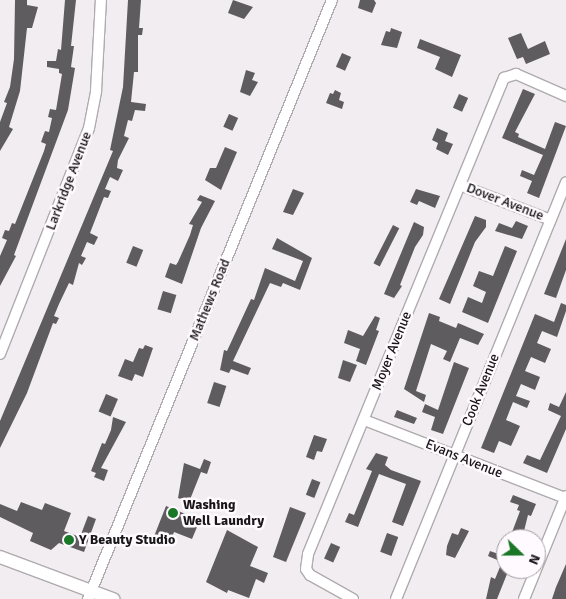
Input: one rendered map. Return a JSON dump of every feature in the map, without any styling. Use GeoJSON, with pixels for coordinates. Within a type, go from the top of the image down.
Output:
{"type":"FeatureCollection","features":[{"type":"Feature","properties":{"kind":"main road"},"geometry":{"type":"LineString","coordinates":[[0,557],[89,595],[113,599]]}},
{"type":"Feature","properties":{"kind":"street","name":"Larkridge Avenue"},"geometry":{"type":"LineString","coordinates":[[0,354],[89,128],[96,91],[101,0]]}},
{"type":"Feature","properties":{"kind":"street","name":"Mathews Road"},"geometry":{"type":"LineString","coordinates":[[89,595],[332,0]]}},
{"type":"Feature","properties":{"kind":"street","name":"Moyer Avenue"},"geometry":{"type":"LineString","coordinates":[[349,598],[310,575],[306,562],[500,84],[504,78],[516,74],[566,96]]}},
{"type":"Feature","properties":{"kind":"street","name":"Cook Avenue"},"geometry":{"type":"LineString","coordinates":[[396,599],[566,182]]}},
{"type":"Feature","properties":{"kind":"street","name":"Dover Avenue"},"geometry":{"type":"LineString","coordinates":[[460,185],[551,220]]}},
{"type":"Feature","properties":{"kind":"street","name":"Evans Avenue"},"geometry":{"type":"LineString","coordinates":[[364,420],[566,497]]}},
{"type":"Feature","properties":{"kind":"street"},"geometry":{"type":"LineString","coordinates":[[524,599],[566,497]]}},
{"type":"Feature","properties":{"kind":"building"},"geometry":{"type":"Polygon","coordinates":[[[15,0],[27,0],[27,5],[38,7],[32,28],[27,28],[20,91],[9,127],[13,129],[0,151],[0,122],[7,103],[4,102],[10,87],[14,59],[15,0]]]}},
{"type":"Feature","properties":{"kind":"building"},"geometry":{"type":"Polygon","coordinates":[[[65,0],[76,0],[71,46],[74,46],[71,67],[75,68],[68,110],[14,255],[16,256],[0,286],[0,256],[7,240],[2,238],[5,230],[9,231],[12,223],[15,224],[44,151],[46,144],[41,142],[45,131],[49,132],[52,118],[48,117],[50,109],[56,110],[62,74],[59,73],[59,69],[47,67],[47,61],[56,61],[58,49],[61,50],[65,0]]]}},
{"type":"Feature","properties":{"kind":"building"},"geometry":{"type":"Polygon","coordinates":[[[128,0],[141,0],[139,28],[143,28],[142,35],[138,35],[138,72],[134,72],[131,102],[146,104],[145,111],[135,110],[132,121],[128,120],[124,136],[129,138],[118,160],[117,168],[123,170],[118,181],[110,177],[105,189],[111,191],[108,198],[104,197],[90,233],[98,237],[94,245],[87,242],[81,256],[86,258],[82,265],[79,263],[73,285],[69,283],[59,304],[54,316],[59,318],[56,324],[53,323],[27,393],[0,448],[0,421],[113,151],[110,150],[123,87],[128,0]]]}},
{"type":"Feature","properties":{"kind":"building"},"geometry":{"type":"Polygon","coordinates":[[[233,0],[253,7],[244,19],[228,13],[233,0]]]}},
{"type":"Feature","properties":{"kind":"building"},"geometry":{"type":"Polygon","coordinates":[[[360,0],[374,0],[376,3],[372,13],[358,8],[360,0]]]}},
{"type":"Feature","properties":{"kind":"building"},"geometry":{"type":"Polygon","coordinates":[[[391,28],[402,32],[397,48],[381,45],[386,31],[390,32],[391,28]]]}},
{"type":"Feature","properties":{"kind":"building"},"geometry":{"type":"Polygon","coordinates":[[[521,33],[528,49],[545,41],[550,54],[526,64],[523,57],[517,59],[508,38],[521,33]]]}},
{"type":"Feature","properties":{"kind":"building"},"geometry":{"type":"Polygon","coordinates":[[[420,39],[461,55],[452,77],[435,69],[440,57],[417,48],[420,39]]]}},
{"type":"Feature","properties":{"kind":"building"},"geometry":{"type":"Polygon","coordinates":[[[342,53],[351,57],[345,71],[336,67],[342,53]]]}},
{"type":"Feature","properties":{"kind":"building"},"geometry":{"type":"Polygon","coordinates":[[[246,70],[255,73],[252,80],[258,82],[250,96],[240,92],[246,70]]]}},
{"type":"Feature","properties":{"kind":"building"},"geometry":{"type":"Polygon","coordinates":[[[523,89],[535,94],[515,132],[519,134],[518,137],[545,149],[555,122],[566,126],[539,198],[527,193],[532,181],[520,176],[522,170],[534,175],[543,155],[502,138],[523,89]]]}},
{"type":"Feature","properties":{"kind":"building"},"geometry":{"type":"Polygon","coordinates":[[[335,90],[341,93],[339,100],[344,102],[342,109],[326,103],[330,93],[333,94],[335,90]]]}},
{"type":"Feature","properties":{"kind":"building"},"geometry":{"type":"Polygon","coordinates":[[[459,94],[468,98],[462,112],[453,108],[459,94]]]}},
{"type":"Feature","properties":{"kind":"building"},"geometry":{"type":"Polygon","coordinates":[[[229,114],[238,118],[232,131],[223,127],[229,114]]]}},
{"type":"Feature","properties":{"kind":"building"},"geometry":{"type":"Polygon","coordinates":[[[437,128],[448,133],[445,141],[453,144],[448,155],[436,149],[438,143],[432,140],[437,128]]]}},
{"type":"Feature","properties":{"kind":"building"},"geometry":{"type":"Polygon","coordinates":[[[225,147],[237,152],[221,190],[205,180],[210,168],[216,168],[225,147]]]}},
{"type":"Feature","properties":{"kind":"building"},"geometry":{"type":"Polygon","coordinates":[[[293,189],[304,193],[293,215],[283,212],[293,189]]]}},
{"type":"Feature","properties":{"kind":"building"},"geometry":{"type":"Polygon","coordinates":[[[416,189],[440,196],[435,208],[419,201],[417,205],[410,202],[416,189]]]}},
{"type":"Feature","properties":{"kind":"building"},"geometry":{"type":"Polygon","coordinates":[[[200,195],[215,201],[201,228],[182,284],[165,277],[170,263],[176,265],[178,262],[190,235],[193,225],[189,224],[202,202],[197,200],[200,195]]]}},
{"type":"Feature","properties":{"kind":"building"},"geometry":{"type":"Polygon","coordinates":[[[475,216],[486,220],[486,227],[475,242],[450,304],[439,299],[475,216]]]}},
{"type":"Feature","properties":{"kind":"building"},"geometry":{"type":"Polygon","coordinates":[[[516,221],[528,226],[522,239],[495,231],[499,223],[512,228],[516,221]]]}},
{"type":"Feature","properties":{"kind":"building"},"geometry":{"type":"Polygon","coordinates":[[[414,222],[424,227],[423,235],[415,247],[400,285],[402,286],[394,298],[384,294],[414,222]]]}},
{"type":"Feature","properties":{"kind":"building"},"geometry":{"type":"Polygon","coordinates":[[[393,225],[399,228],[380,266],[373,263],[393,225]]]}},
{"type":"Feature","properties":{"kind":"building"},"geometry":{"type":"Polygon","coordinates":[[[277,238],[312,258],[300,290],[283,283],[281,287],[270,283],[233,361],[251,368],[248,375],[231,369],[229,373],[220,370],[224,350],[227,351],[251,299],[254,300],[265,268],[295,281],[303,261],[272,249],[277,238]]]}},
{"type":"Feature","properties":{"kind":"building"},"geometry":{"type":"Polygon","coordinates":[[[566,239],[566,270],[556,298],[544,294],[566,239]]]}},
{"type":"Feature","properties":{"kind":"building"},"geometry":{"type":"Polygon","coordinates":[[[133,246],[143,250],[136,267],[126,263],[133,246]]]}},
{"type":"Feature","properties":{"kind":"building"},"geometry":{"type":"Polygon","coordinates":[[[505,246],[517,251],[488,323],[462,312],[468,297],[482,303],[486,292],[473,286],[479,271],[493,276],[505,246]]]}},
{"type":"Feature","properties":{"kind":"building"},"geometry":{"type":"Polygon","coordinates":[[[163,291],[176,295],[171,313],[157,309],[163,291]]]}},
{"type":"Feature","properties":{"kind":"building"},"geometry":{"type":"Polygon","coordinates":[[[561,303],[566,305],[566,311],[557,337],[542,331],[537,343],[551,349],[545,363],[531,357],[525,371],[540,377],[535,390],[521,384],[516,396],[530,401],[527,408],[513,402],[506,420],[520,426],[511,446],[499,441],[494,453],[481,448],[535,314],[554,322],[561,303]]]}},
{"type":"Feature","properties":{"kind":"building"},"geometry":{"type":"Polygon","coordinates":[[[429,313],[440,317],[439,321],[456,328],[458,323],[484,334],[478,345],[460,338],[450,362],[443,359],[447,351],[431,344],[416,391],[426,395],[424,402],[404,389],[429,313]]]}},
{"type":"Feature","properties":{"kind":"building"},"geometry":{"type":"Polygon","coordinates":[[[375,316],[380,318],[376,330],[379,331],[366,365],[356,361],[360,349],[344,343],[348,330],[363,336],[375,316]]]}},
{"type":"Feature","properties":{"kind":"building"},"geometry":{"type":"Polygon","coordinates":[[[145,345],[153,348],[143,377],[135,374],[132,381],[118,376],[125,359],[133,362],[139,348],[143,349],[145,345]]]}},
{"type":"Feature","properties":{"kind":"building"},"geometry":{"type":"Polygon","coordinates":[[[343,360],[357,365],[350,382],[338,378],[343,360]]]}},
{"type":"Feature","properties":{"kind":"building"},"geometry":{"type":"Polygon","coordinates":[[[454,362],[469,368],[443,434],[431,430],[435,417],[422,412],[425,404],[438,410],[454,362]]]}},
{"type":"Feature","properties":{"kind":"building"},"geometry":{"type":"Polygon","coordinates":[[[214,382],[226,386],[220,407],[207,403],[214,382]]]}},
{"type":"Feature","properties":{"kind":"building"},"geometry":{"type":"Polygon","coordinates":[[[566,392],[566,429],[547,473],[523,463],[527,455],[540,460],[561,416],[548,410],[550,403],[559,407],[566,392]]]}},
{"type":"Feature","properties":{"kind":"building"},"geometry":{"type":"Polygon","coordinates":[[[106,394],[118,399],[111,417],[99,411],[106,394]]]}},
{"type":"Feature","properties":{"kind":"building"},"geometry":{"type":"Polygon","coordinates":[[[397,410],[417,418],[414,424],[394,417],[397,410]]]}},
{"type":"Feature","properties":{"kind":"building"},"geometry":{"type":"Polygon","coordinates":[[[113,417],[126,422],[101,468],[108,470],[104,481],[94,477],[96,473],[91,471],[102,443],[105,444],[111,430],[113,417]]]}},
{"type":"Feature","properties":{"kind":"building"},"geometry":{"type":"Polygon","coordinates":[[[314,435],[327,439],[322,452],[317,451],[314,460],[306,457],[314,435]]]}},
{"type":"Feature","properties":{"kind":"building"},"geometry":{"type":"Polygon","coordinates":[[[376,453],[388,457],[385,465],[391,470],[421,481],[403,526],[392,522],[406,484],[379,474],[358,527],[345,522],[349,513],[354,515],[372,471],[366,469],[376,453]]]}},
{"type":"Feature","properties":{"kind":"building"},"geometry":{"type":"Polygon","coordinates":[[[204,459],[211,462],[207,474],[201,472],[189,502],[178,498],[184,463],[200,469],[204,459]]]}},
{"type":"Feature","properties":{"kind":"building"},"geometry":{"type":"Polygon","coordinates":[[[312,479],[320,482],[314,498],[306,495],[312,479]]]}},
{"type":"Feature","properties":{"kind":"building"},"geometry":{"type":"Polygon","coordinates":[[[513,495],[536,504],[531,516],[528,515],[524,529],[513,529],[520,511],[517,510],[519,505],[510,502],[513,495]]]}},
{"type":"Feature","properties":{"kind":"building"},"geometry":{"type":"Polygon","coordinates":[[[21,502],[42,510],[45,503],[71,513],[64,531],[80,537],[88,516],[96,519],[84,552],[59,543],[51,550],[30,541],[33,533],[0,517],[0,504],[17,511],[21,502]]]}},
{"type":"Feature","properties":{"kind":"building"},"geometry":{"type":"Polygon","coordinates":[[[166,506],[200,520],[192,539],[174,532],[169,545],[153,539],[166,506]]]}},
{"type":"Feature","properties":{"kind":"building"},"geometry":{"type":"Polygon","coordinates":[[[290,507],[306,513],[286,562],[273,557],[290,507]]]}},
{"type":"Feature","properties":{"kind":"building"},"geometry":{"type":"Polygon","coordinates":[[[461,528],[469,531],[455,558],[446,555],[452,533],[458,535],[461,528]]]}},
{"type":"Feature","properties":{"kind":"building"},"geometry":{"type":"Polygon","coordinates":[[[227,530],[258,547],[250,566],[268,573],[264,583],[256,579],[249,598],[228,590],[227,593],[206,582],[227,530]]]}},
{"type":"Feature","properties":{"kind":"building"},"geometry":{"type":"Polygon","coordinates":[[[387,533],[398,537],[391,556],[380,552],[387,533]]]}},
{"type":"Feature","properties":{"kind":"building"},"geometry":{"type":"Polygon","coordinates":[[[331,543],[340,547],[333,563],[324,559],[331,543]]]}},
{"type":"Feature","properties":{"kind":"building"},"geometry":{"type":"Polygon","coordinates":[[[490,551],[496,553],[496,559],[488,556],[490,551]]]}},
{"type":"Feature","properties":{"kind":"building"},"geometry":{"type":"Polygon","coordinates":[[[566,564],[566,599],[552,599],[556,587],[566,564]]]}},
{"type":"Feature","properties":{"kind":"building"},"geometry":{"type":"Polygon","coordinates":[[[491,577],[495,579],[496,577],[496,579],[505,579],[497,599],[486,599],[491,577]]]}},
{"type":"Feature","properties":{"kind":"place","name":"Washing Well Laundry"},"geometry":{"type":"Point","coordinates":[173,513]}},
{"type":"Feature","properties":{"kind":"place","name":"Y Beauty Studio"},"geometry":{"type":"Point","coordinates":[69,540]}}]}
